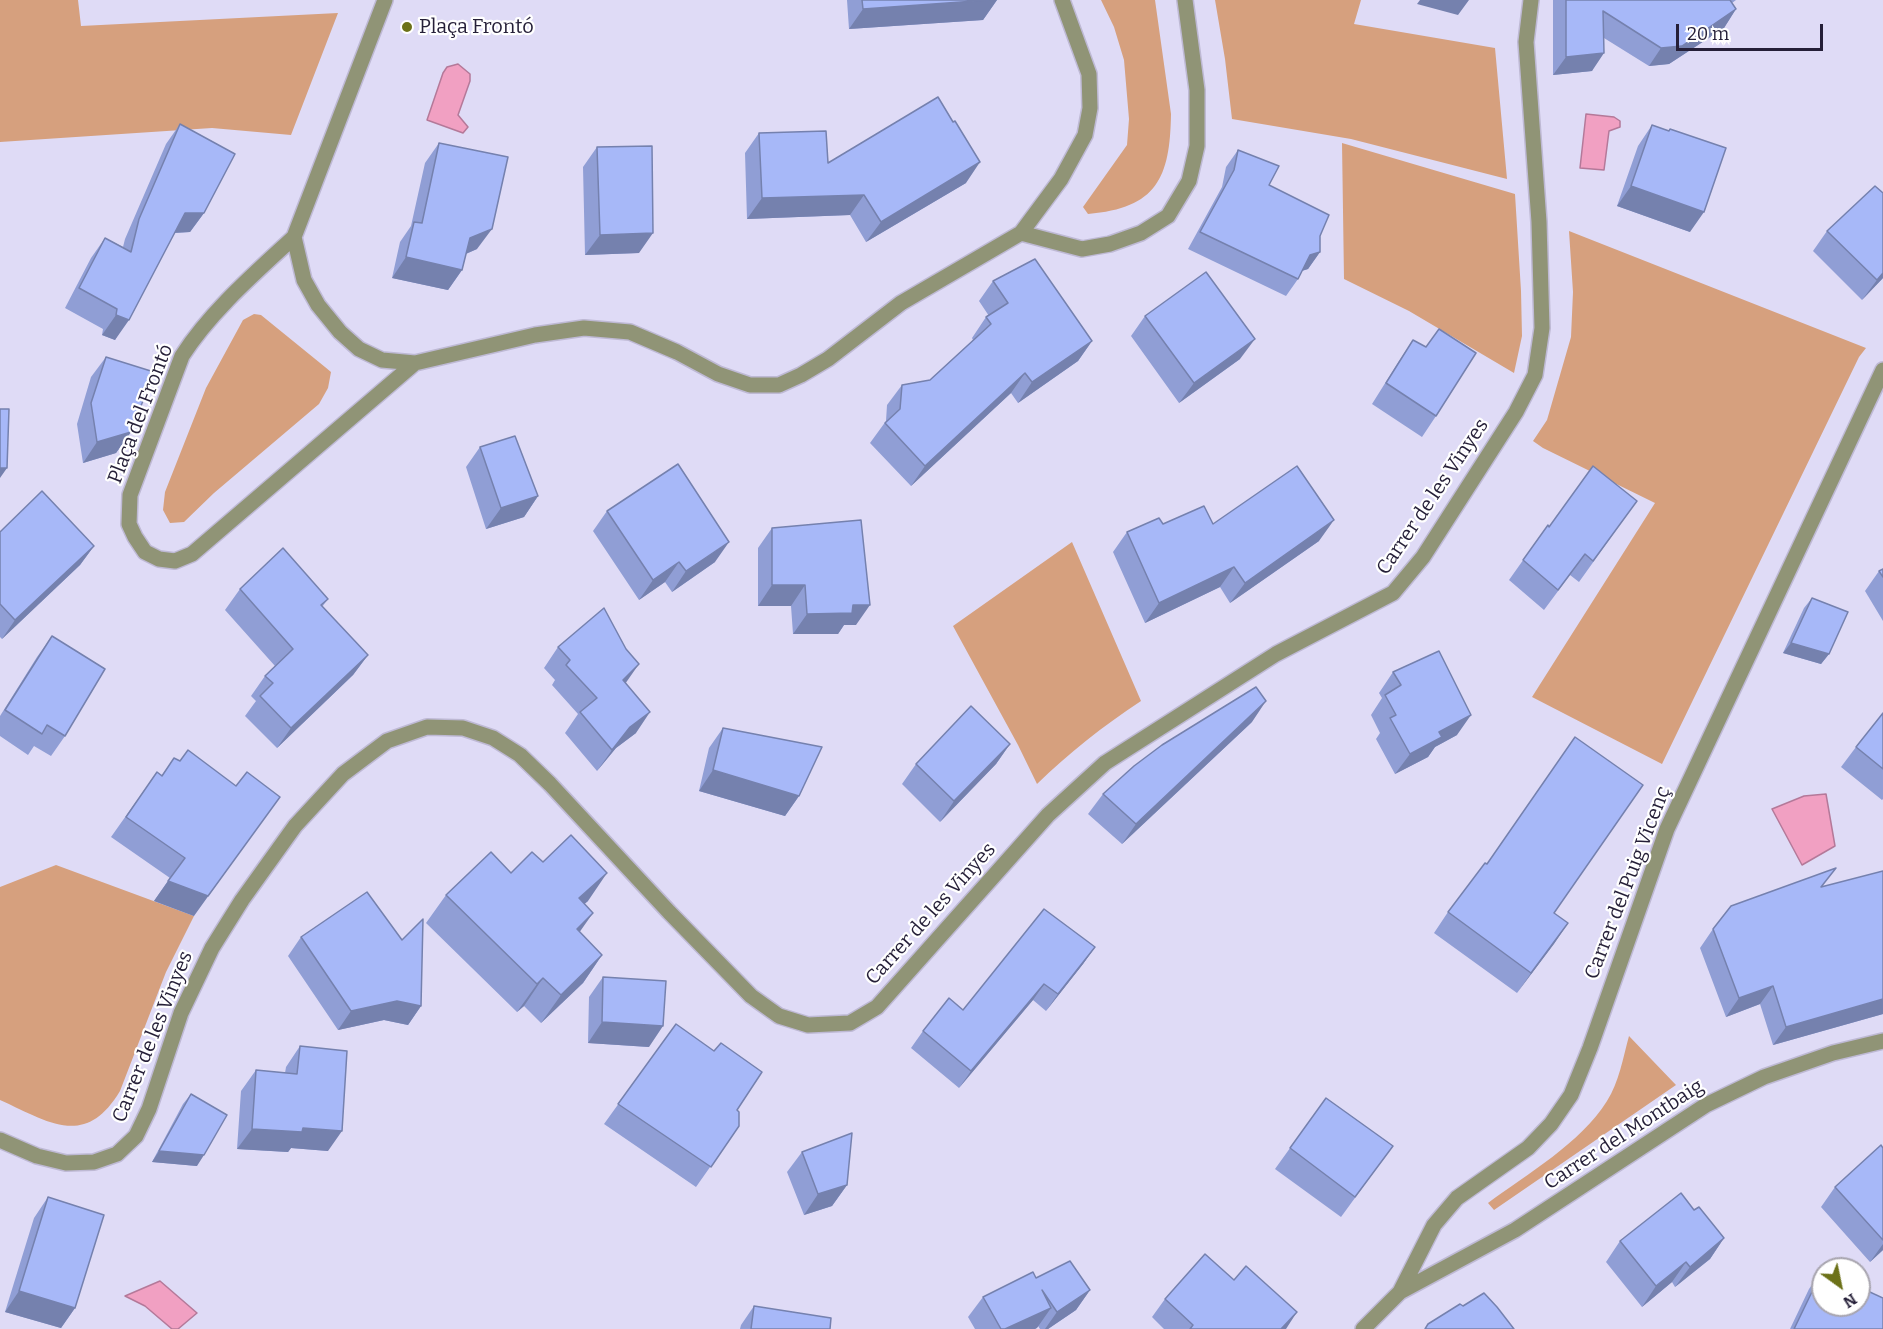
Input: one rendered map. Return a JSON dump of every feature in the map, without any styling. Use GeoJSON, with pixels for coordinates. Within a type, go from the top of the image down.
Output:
{"type":"FeatureCollection","features":[{"type":"Feature","properties":{"kind":"street"},"geometry":{"type":"LineString","coordinates":[[385,0],[294,237],[304,280],[318,305],[340,332],[359,349],[382,360],[415,363],[535,335],[584,328],[630,332],[677,352],[718,374],[750,385],[779,385],[801,375],[828,359],[901,303],[1021,233],[1061,179],[1084,135],[1090,108],[1089,74],[1062,0]]}},
{"type":"Feature","properties":{"kind":"street"},"geometry":{"type":"LineString","coordinates":[[1021,233],[1082,249],[1110,244],[1142,233],[1168,216],[1189,181],[1197,146],[1197,90],[1185,0]]}},
{"type":"Feature","properties":{"kind":"street","name":"Carrer de les Vinyes"},"geometry":{"type":"LineString","coordinates":[[0,1140],[37,1156],[66,1163],[94,1162],[117,1154],[130,1142],[136,1136],[149,1109],[180,1013],[212,948],[242,900],[295,826],[342,774],[387,741],[427,727],[463,728],[493,738],[520,755],[751,996],[779,1016],[808,1025],[850,1023],[877,1007],[1048,815],[1105,763],[1276,654],[1393,593],[1423,557],[1516,412],[1535,375],[1542,328],[1539,222],[1526,42],[1530,0]]}},
{"type":"Feature","properties":{"kind":"street","name":"Plaça del Frontó"},"geometry":{"type":"LineString","coordinates":[[294,237],[211,318],[195,335],[182,356],[130,495],[129,524],[146,552],[159,559],[175,561],[192,554],[415,363]]}},
{"type":"Feature","properties":{"kind":"street","name":"Carrer del Puig Vicenç"},"geometry":{"type":"LineString","coordinates":[[1363,1329],[1400,1292],[1434,1225],[1457,1198],[1528,1148],[1551,1124],[1571,1095],[1590,1048],[1667,828],[1883,370]]}},
{"type":"Feature","properties":{"kind":"street","name":"Carrer del Montbaig"},"geometry":{"type":"LineString","coordinates":[[1400,1292],[1515,1230],[1706,1105],[1764,1077],[1833,1053],[1883,1041]]}},
{"type":"Feature","properties":{"kind":"shaded area"},"geometry":{"type":"Polygon","coordinates":[[[0,0],[78,0],[81,26],[338,13],[291,135],[212,128],[0,142],[0,0]]]}},
{"type":"Feature","properties":{"kind":"shaded area"},"geometry":{"type":"Polygon","coordinates":[[[1101,0],[1155,0],[1171,114],[1170,136],[1162,172],[1155,186],[1144,197],[1130,205],[1111,211],[1088,214],[1083,207],[1127,145],[1129,119],[1124,60],[1114,27],[1101,0]]]}},
{"type":"Feature","properties":{"kind":"shaded area"},"geometry":{"type":"Polygon","coordinates":[[[1215,0],[1361,0],[1354,24],[1495,48],[1507,179],[1351,139],[1232,119],[1215,0]]]}},
{"type":"Feature","properties":{"kind":"shaded area"},"geometry":{"type":"Polygon","coordinates":[[[458,64],[470,74],[470,81],[458,115],[468,127],[463,133],[427,120],[443,73],[447,67],[458,64]]]}},
{"type":"Feature","properties":{"kind":"shaded area"},"geometry":{"type":"Polygon","coordinates":[[[1586,114],[1614,117],[1620,121],[1620,127],[1609,131],[1604,170],[1580,168],[1586,114]]]}},
{"type":"Feature","properties":{"kind":"shaded area"},"geometry":{"type":"Polygon","coordinates":[[[1342,143],[1515,194],[1522,336],[1514,373],[1409,311],[1344,279],[1342,143]]]}},
{"type":"Feature","properties":{"kind":"shaded area"},"geometry":{"type":"Polygon","coordinates":[[[1569,231],[1866,348],[1859,357],[1662,764],[1532,697],[1655,503],[1533,441],[1547,420],[1571,337],[1573,292],[1569,231]]]}},
{"type":"Feature","properties":{"kind":"shaded area"},"geometry":{"type":"Polygon","coordinates":[[[254,314],[261,315],[331,372],[328,388],[319,404],[214,493],[184,522],[170,523],[163,510],[165,492],[206,388],[243,320],[254,314]]]}},
{"type":"Feature","properties":{"kind":"shaded area"},"geometry":{"type":"Polygon","coordinates":[[[1072,542],[1141,701],[1087,740],[1037,784],[953,626],[1072,542]]]}},
{"type":"Feature","properties":{"kind":"shaded area"},"geometry":{"type":"Polygon","coordinates":[[[1826,794],[1835,846],[1802,865],[1772,809],[1804,796],[1826,794]]]}},
{"type":"Feature","properties":{"kind":"shaded area"},"geometry":{"type":"Polygon","coordinates":[[[56,865],[194,916],[166,972],[120,1091],[107,1109],[93,1120],[80,1125],[65,1126],[34,1116],[0,1100],[0,887],[56,865]]]}},
{"type":"Feature","properties":{"kind":"shaded area"},"geometry":{"type":"Polygon","coordinates":[[[1629,1036],[1676,1085],[1494,1210],[1488,1203],[1552,1157],[1583,1131],[1596,1116],[1615,1086],[1629,1036]]]}},
{"type":"Feature","properties":{"kind":"shaded area"},"geometry":{"type":"Polygon","coordinates":[[[160,1281],[197,1313],[178,1329],[172,1329],[145,1306],[125,1296],[160,1281]]]}},
{"type":"Feature","properties":{"kind":"building"},"geometry":{"type":"Polygon","coordinates":[[[862,0],[989,0],[863,9],[862,0]]]}},
{"type":"Feature","properties":{"kind":"building"},"geometry":{"type":"Polygon","coordinates":[[[1566,0],[1730,0],[1736,9],[1682,46],[1661,48],[1603,11],[1604,53],[1566,57],[1566,0]]]}},
{"type":"Feature","properties":{"kind":"building"},"geometry":{"type":"Polygon","coordinates":[[[938,97],[980,162],[881,222],[864,195],[762,198],[759,133],[826,131],[828,163],[938,97]]]}},
{"type":"Feature","properties":{"kind":"building"},"geometry":{"type":"Polygon","coordinates":[[[180,124],[235,154],[204,213],[185,213],[129,320],[116,315],[117,309],[79,288],[105,238],[131,252],[139,219],[180,124]]]}},
{"type":"Feature","properties":{"kind":"building"},"geometry":{"type":"Polygon","coordinates":[[[1652,125],[1726,148],[1704,212],[1631,186],[1652,125]]]}},
{"type":"Feature","properties":{"kind":"building"},"geometry":{"type":"Polygon","coordinates":[[[439,143],[508,157],[492,229],[470,238],[462,270],[406,257],[414,222],[422,223],[439,143]]]}},
{"type":"Feature","properties":{"kind":"building"},"geometry":{"type":"Polygon","coordinates":[[[652,146],[653,233],[600,235],[597,147],[652,146]]]}},
{"type":"Feature","properties":{"kind":"building"},"geometry":{"type":"Polygon","coordinates":[[[1238,150],[1279,166],[1269,185],[1329,215],[1320,236],[1320,252],[1310,255],[1298,279],[1200,232],[1234,170],[1238,150]]]}},
{"type":"Feature","properties":{"kind":"building"},"geometry":{"type":"Polygon","coordinates":[[[1875,186],[1883,193],[1883,273],[1877,280],[1827,231],[1875,186]]]}},
{"type":"Feature","properties":{"kind":"building"},"geometry":{"type":"Polygon","coordinates":[[[1035,259],[1092,341],[1032,382],[1025,373],[925,466],[885,423],[900,409],[902,385],[930,380],[991,324],[986,317],[1008,303],[993,281],[1035,259]]]}},
{"type":"Feature","properties":{"kind":"building"},"geometry":{"type":"Polygon","coordinates":[[[1206,272],[1255,339],[1194,383],[1145,316],[1206,272]]]}},
{"type":"Feature","properties":{"kind":"building"},"geometry":{"type":"Polygon","coordinates":[[[1439,329],[1476,353],[1436,416],[1386,383],[1413,340],[1426,347],[1439,329]]]}},
{"type":"Feature","properties":{"kind":"building"},"geometry":{"type":"Polygon","coordinates":[[[106,357],[154,372],[131,432],[97,442],[91,403],[106,357]]]}},
{"type":"Feature","properties":{"kind":"building"},"geometry":{"type":"Polygon","coordinates":[[[0,409],[9,409],[7,468],[0,468],[0,409]]]}},
{"type":"Feature","properties":{"kind":"building"},"geometry":{"type":"Polygon","coordinates":[[[515,436],[538,496],[501,508],[480,447],[515,436]]]}},
{"type":"Feature","properties":{"kind":"building"},"geometry":{"type":"Polygon","coordinates":[[[678,464],[729,542],[686,571],[679,562],[653,580],[607,511],[678,464]]]}},
{"type":"Feature","properties":{"kind":"building"},"geometry":{"type":"Polygon","coordinates":[[[1297,466],[1334,520],[1245,583],[1234,567],[1159,603],[1127,532],[1159,518],[1163,524],[1204,506],[1213,524],[1297,466]]]}},
{"type":"Feature","properties":{"kind":"building"},"geometry":{"type":"Polygon","coordinates":[[[1593,466],[1637,501],[1593,561],[1585,554],[1558,590],[1523,560],[1593,466]]]}},
{"type":"Feature","properties":{"kind":"building"},"geometry":{"type":"Polygon","coordinates":[[[42,491],[94,546],[15,620],[0,604],[0,532],[42,491]]]}},
{"type":"Feature","properties":{"kind":"building"},"geometry":{"type":"Polygon","coordinates":[[[861,520],[870,605],[853,605],[852,613],[807,614],[805,585],[772,585],[772,528],[861,520]]]}},
{"type":"Feature","properties":{"kind":"building"},"geometry":{"type":"Polygon","coordinates":[[[283,548],[328,599],[321,605],[368,655],[291,728],[260,696],[273,683],[265,676],[293,649],[240,589],[283,548]]]}},
{"type":"Feature","properties":{"kind":"building"},"geometry":{"type":"Polygon","coordinates":[[[1812,598],[1848,612],[1829,654],[1791,643],[1812,598]]]}},
{"type":"Feature","properties":{"kind":"building"},"geometry":{"type":"Polygon","coordinates":[[[604,608],[626,649],[639,664],[623,680],[650,712],[630,727],[612,750],[580,712],[597,698],[566,665],[570,660],[558,647],[604,608]]]}},
{"type":"Feature","properties":{"kind":"building"},"geometry":{"type":"Polygon","coordinates":[[[52,636],[105,669],[65,736],[47,725],[42,734],[5,710],[52,636]]]}},
{"type":"Feature","properties":{"kind":"building"},"geometry":{"type":"Polygon","coordinates":[[[1439,651],[1471,715],[1439,732],[1442,737],[1410,754],[1390,718],[1396,715],[1385,695],[1401,685],[1393,672],[1439,651]]]}},
{"type":"Feature","properties":{"kind":"building"},"geometry":{"type":"Polygon","coordinates":[[[1256,687],[1266,701],[1136,824],[1103,794],[1162,745],[1256,687]]]}},
{"type":"Feature","properties":{"kind":"building"},"geometry":{"type":"Polygon","coordinates":[[[971,706],[1010,744],[954,801],[916,764],[971,706]]]}},
{"type":"Feature","properties":{"kind":"building"},"geometry":{"type":"Polygon","coordinates":[[[1883,713],[1883,769],[1856,747],[1883,713]]]}},
{"type":"Feature","properties":{"kind":"building"},"geometry":{"type":"Polygon","coordinates":[[[723,728],[822,747],[799,796],[713,770],[723,728]]]}},
{"type":"Feature","properties":{"kind":"building"},"geometry":{"type":"Polygon","coordinates":[[[1575,737],[1643,785],[1554,913],[1568,923],[1531,973],[1448,912],[1485,863],[1487,864],[1575,737]]]}},
{"type":"Feature","properties":{"kind":"building"},"geometry":{"type":"Polygon","coordinates":[[[188,750],[236,786],[247,772],[280,797],[208,896],[168,881],[185,858],[126,817],[157,772],[162,776],[174,758],[180,761],[188,750]]]}},
{"type":"Feature","properties":{"kind":"building"},"geometry":{"type":"Polygon","coordinates":[[[571,835],[607,873],[579,898],[593,913],[577,929],[602,955],[561,995],[543,978],[537,984],[446,895],[491,852],[511,873],[532,852],[543,862],[571,835]]]}},
{"type":"Feature","properties":{"kind":"building"},"geometry":{"type":"Polygon","coordinates":[[[1836,868],[1821,887],[1883,871],[1883,999],[1786,1027],[1773,986],[1739,998],[1713,929],[1731,906],[1836,868]]]}},
{"type":"Feature","properties":{"kind":"building"},"geometry":{"type":"Polygon","coordinates":[[[367,892],[402,940],[423,919],[421,1006],[397,1001],[351,1011],[301,937],[367,892]]]}},
{"type":"Feature","properties":{"kind":"building"},"geometry":{"type":"Polygon","coordinates":[[[1044,909],[1095,947],[1058,994],[1044,984],[971,1071],[923,1031],[949,998],[963,1010],[1044,909]]]}},
{"type":"Feature","properties":{"kind":"building"},"geometry":{"type":"Polygon","coordinates":[[[603,977],[666,981],[663,1026],[602,1022],[603,977]]]}},
{"type":"Feature","properties":{"kind":"building"},"geometry":{"type":"Polygon","coordinates":[[[676,1024],[714,1051],[721,1043],[762,1072],[737,1110],[739,1126],[711,1167],[618,1104],[676,1024]]]}},
{"type":"Feature","properties":{"kind":"building"},"geometry":{"type":"Polygon","coordinates":[[[300,1046],[347,1051],[342,1131],[303,1128],[302,1132],[252,1129],[256,1070],[297,1074],[300,1046]]]}},
{"type":"Feature","properties":{"kind":"building"},"geometry":{"type":"Polygon","coordinates":[[[191,1094],[227,1115],[204,1155],[159,1151],[191,1094]]]}},
{"type":"Feature","properties":{"kind":"building"},"geometry":{"type":"Polygon","coordinates":[[[1326,1098],[1393,1146],[1355,1197],[1290,1148],[1326,1098]]]}},
{"type":"Feature","properties":{"kind":"building"},"geometry":{"type":"Polygon","coordinates":[[[852,1133],[847,1185],[818,1194],[802,1152],[852,1133]]]}},
{"type":"Feature","properties":{"kind":"building"},"geometry":{"type":"Polygon","coordinates":[[[1881,1145],[1883,1148],[1883,1240],[1835,1187],[1881,1145]]]}},
{"type":"Feature","properties":{"kind":"building"},"geometry":{"type":"Polygon","coordinates":[[[1681,1193],[1694,1210],[1699,1207],[1724,1238],[1690,1267],[1686,1262],[1656,1286],[1620,1241],[1681,1193]]]}},
{"type":"Feature","properties":{"kind":"building"},"geometry":{"type":"Polygon","coordinates":[[[48,1197],[104,1215],[75,1308],[19,1291],[48,1197]]]}},
{"type":"Feature","properties":{"kind":"building"},"geometry":{"type":"Polygon","coordinates":[[[1205,1254],[1234,1280],[1246,1266],[1297,1312],[1281,1329],[1190,1329],[1193,1325],[1165,1299],[1205,1254]]]}},
{"type":"Feature","properties":{"kind":"building"},"geometry":{"type":"Polygon","coordinates":[[[1070,1261],[1090,1290],[1057,1312],[1042,1290],[1051,1308],[1001,1329],[983,1297],[1033,1272],[1036,1278],[1070,1261]]]}},
{"type":"Feature","properties":{"kind":"building"},"geometry":{"type":"Polygon","coordinates":[[[1871,1292],[1883,1298],[1883,1329],[1794,1329],[1811,1294],[1811,1317],[1871,1317],[1871,1292]]]}},
{"type":"Feature","properties":{"kind":"building"},"geometry":{"type":"Polygon","coordinates":[[[1484,1293],[1514,1329],[1425,1329],[1428,1324],[1460,1304],[1463,1306],[1484,1293]]]}},
{"type":"Feature","properties":{"kind":"building"},"geometry":{"type":"Polygon","coordinates":[[[754,1306],[831,1318],[830,1329],[751,1329],[754,1306]]]}},
{"type":"Feature","properties":{"kind":"place","name":"Plaça Frontó"},"geometry":{"type":"Point","coordinates":[407,27]}}]}
